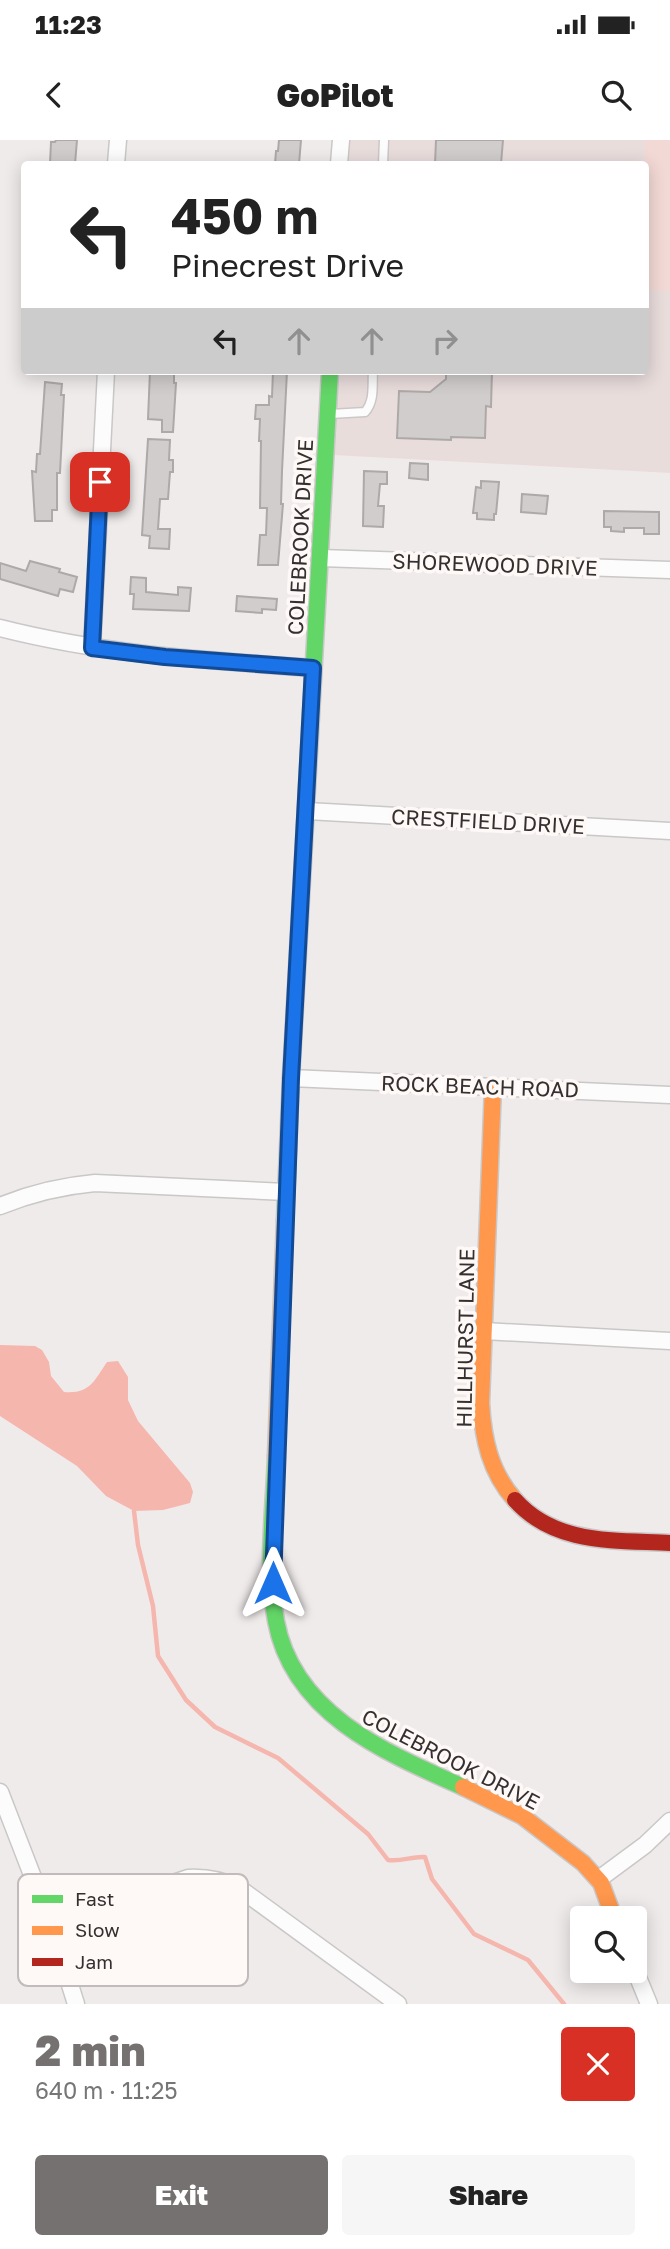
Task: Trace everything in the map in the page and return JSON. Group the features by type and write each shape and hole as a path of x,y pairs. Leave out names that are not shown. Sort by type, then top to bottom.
{"street":[{"path":"116,161 118,140"},
{"path":"340,161 341,140"},
{"path":"92,648 106,375"},
{"name":"COLEBROOK DRIVE","path":"330,375 286,1192 272,1563 277,1628 295,1671 316,1701 332,1717 352,1733 410,1764 531,1822 572,1854 599,1880 609,1906"},
{"name":"SHOREWOOD DRIVE","path":"321,558 670,570"},
{"path":"0,628 92,648 165,657 313,668"},
{"name":"CRESTFIELD DRIVE","path":"307,811 670,831"},
{"name":"ROCK BEACH ROAD","path":"291,1079 670,1095"},
{"name":"HILLHURST LANE","path":"493,1086 481,1404 483,1432 493,1466 501,1483 515,1501 551,1529 598,1539 670,1543"},
{"path":"0,1206 44,1190 65,1185 96,1183 286,1192"},
{"path":"484,1331 670,1341"},
{"path":"0,1793 32,1874"},
{"path":"599,1880 645,1845 670,1821"},
{"path":"248,1895 398,2004"},
{"path":"640,1983 649,2004"},
{"path":"70,1986 76,2004"}],"lane":[{"path":"383,161 384,140"},
{"path":"327,414 365,412 372,399 373,375"}],"shaded area":[{"path":"348,140 670,140 670,473 333,455 337,375 649,375 649,161 347,161"},
{"path":"645,140 670,140 670,291 649,290 649,161 645,161"},
{"path":"0,1345 35,1346 42,1350 49,1362 51,1376 64,1392 86,1388 107,1362 118,1361 128,1377 128,1400 138,1421 190,1483 193,1492 190,1503 163,1510 134,1511 106,1496 77,1466 0,1416"}],"building":[{"path":"77,140 75,161 50,161 51,142"},
{"path":"279,140 301,140 299,161 275,161"},
{"path":"436,140 503,140 501,161 435,161"},
{"path":"150,375 174,375 176,383 173,432 162,432 162,420 148,419"},
{"path":"273,375 287,375 283,504 278,565 258,565 260,535 266,535 267,508 260,508 261,441 260,419 255,419 256,405 269,405 269,396 272,397"},
{"path":"446,375 492,375 491,407 486,406 485,438 397,438 399,391 430,392 446,379"},
{"path":"45,382 62,384 61,395 64,395 60,473 57,473 57,510 52,510 52,521 35,521 32,471 36,472 37,454 40,454"},
{"path":"148,439 170,440 169,460 173,460 173,472 170,472 168,499 160,499 158,529 170,529 169,549 149,548 150,536 142,535"},
{"path":"410,463 428,464 428,480 409,478"},
{"path":"364,471 387,472 387,484 380,484 378,506 384,506 383,527 363,526"},
{"path":"481,481 499,482 494,520 477,519 477,513 473,513 476,487 481,488"},
{"path":"522,494 548,496 546,514 521,512"},
{"path":"604,511 659,512 659,534 644,534 644,528 624,528 624,532 611,531 611,527 604,527"},
{"path":"30,561 77,577 73,592 60,589 58,596 0,579 0,563 26,571"},
{"path":"131,577 146,578 146,592 178,595 178,587 191,588 189,611 133,609"},
{"path":"237,596 277,599 276,610 262,609 262,613 236,611"}],"waterway":[{"path":"134,1511 138,1545 153,1606 158,1656 186,1700 215,1727 278,1758 368,1834 388,1860 425,1857 432,1879 474,1934 528,1960 564,2004"}],"traffic: fast":[{"path":"285,1220 330,375"},
{"path":"276,1456 272,1539 273,1601 286,1653 302,1681 322,1705 347,1726 404,1760 463,1787"}],"traffic: slow":[{"path":"493,1086 481,1403 489,1454 499,1478 515,1500"},
{"path":"276,1456 285,1220"},
{"path":"463,1787 522,1816 583,1863 601,1883 610,1906"}],"traffic: jam":[{"path":"515,1500 531,1515 567,1533 607,1540 670,1543"}],"route":[{"path":"100,482 92,648 165,657 313,668 291,1079 273,1583"}]}
